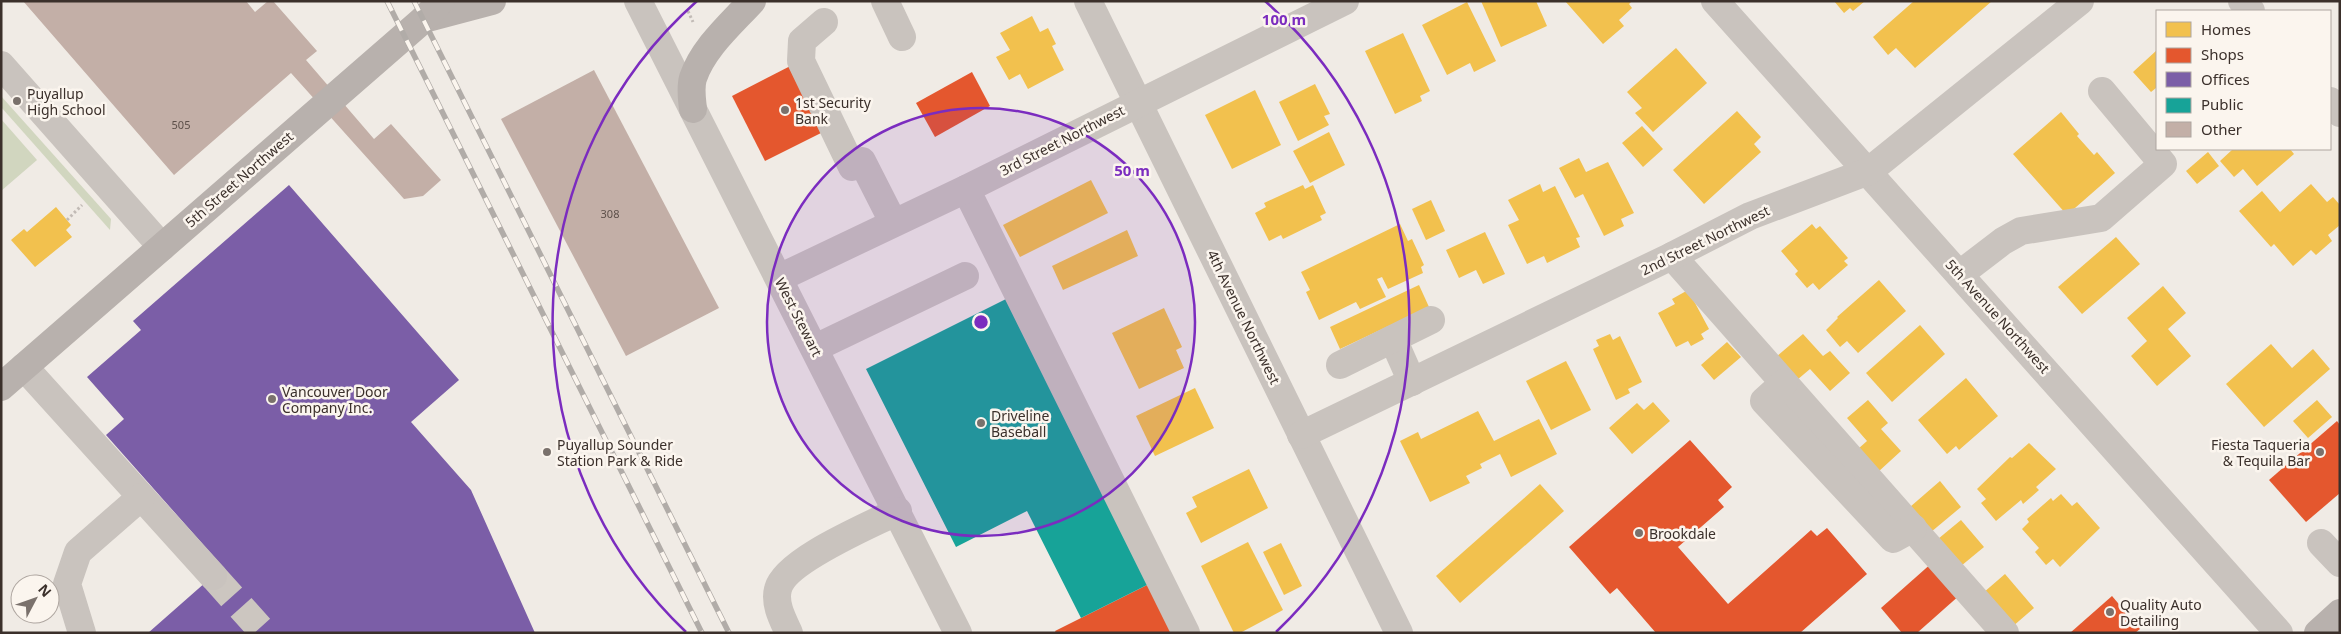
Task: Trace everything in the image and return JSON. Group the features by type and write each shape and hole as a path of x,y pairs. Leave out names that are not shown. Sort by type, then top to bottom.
{"main road":[{"name":"5th Street Northwest","path":"1,387 432,10 492,1"},
{"path":"693,109 692,80 700,61 714,42 752,1"},
{"path":"2318,633 2340,613"}],"street":[{"name":"West Stewart","path":"638,1 898,511 958,633"},
{"path":"885,1 902,37"},
{"name":"4th Avenue Northwest","path":"1088,1 1398,633"},
{"name":"3rd Street Northwest","path":"779,278 893,222 966,189 1345,1"},
{"name":"5th Avenue Northwest","path":"1715,1 1869,171 2279,633"},
{"name":"2nd Street Northwest","path":"1301,435 1672,256 1750,216 1869,171 2080,1"},
{"path":"824,22 802,41 802,61 857,164 893,222"},
{"path":"1,65 162,247"},
{"path":"1960,274 2004,241 2021,231 2052,224 2100,218 2163,164 2102,91"},
{"path":"2331,102 2340,112"},
{"path":"966,189 1186,633"},
{"path":"1672,256 1913,528 1999,630"},
{"path":"815,348 965,276"},
{"path":"1340,365 1431,320"},
{"path":"1393,339 1412,382"},
{"path":"24,367 213,576"},
{"path":"82,633 67,584 78,552 141,497"},
{"path":"789,633 780,616 777,599 778,588 789,572 810,556 898,511"},
{"path":"2321,543 2340,564"}],"path":[{"path":"67,220 82,205"}],"green space":[{"path":"1,96 111,219 110,230 1,107"},
{"path":"1,119 37,160 1,191"}],"building: Homes":[{"path":"1481,1 1536,1 1547,26 1501,47"},
{"path":"1565,1 1632,1 1629,4 1632,8 1619,20 1624,26 1603,44"},
{"path":"1834,1 1865,1 1853,11 1850,8 1844,13"},
{"path":"1914,1 1992,1 1915,68 1896,48 1888,55 1873,37"},
{"path":"1467,2 1496,61 1474,72 1470,63 1447,75 1422,25"},
{"path":"1032,16 1040,32 1048,28 1056,44 1052,46 1064,70 1028,89 1020,74 1009,80 996,57 1010,50 1000,33"},
{"path":"1403,33 1430,91 1420,96 1422,101 1395,114 1365,51"},
{"path":"1676,48 1707,83 1653,132 1635,113 1642,108 1627,92"},
{"path":"2156,51 2156,88 2151,92 2133,72"},
{"path":"1315,84 1330,114 1324,116 1329,125 1298,141 1279,102"},
{"path":"1255,90 1281,145 1232,169 1205,115"},
{"path":"1737,111 1761,137 1754,144 1761,152 1704,204 1673,170"},
{"path":"2061,112 2079,134 2077,136 2094,155 2097,152 2115,173 2067,215 2013,154"},
{"path":"1642,126 1663,149 1643,167 1622,143"},
{"path":"1329,132 1345,165 1310,183 1293,151"},
{"path":"2232,150 2291,150 2294,154 2257,186 2243,169 2234,177 2220,161"},
{"path":"2208,152 2219,166 2197,184 2186,171"},
{"path":"1579,158 1586,172 1608,162 1634,213 1621,219 1624,226 1604,236 1583,194 1575,198 1559,168"},
{"path":"1091,180 1108,213 1020,257 1003,225"},
{"path":"1540,184 1543,192 1555,186 1580,237 1576,238 1580,247 1547,263 1544,256 1527,264 1508,225 1519,220 1508,200"},
{"path":"2311,184 2327,202 2333,197 2340,205 2340,225 2328,235 2332,241 2316,255 2311,250 2293,266 2274,244 2271,247 2239,211 2262,191 2280,212"},
{"path":"1303,185 1305,189 1313,185 1326,213 1320,216 1322,220 1283,239 1281,235 1269,241 1255,213 1266,207 1264,203"},
{"path":"1431,200 1445,231 1426,240 1412,209"},
{"path":"56,207 71,225 66,230 72,237 35,267 11,240 24,229 27,232"},
{"path":"1400,224 1408,241 1412,239 1424,265 1421,267 1423,273 1388,289 1382,277 1377,279 1386,297 1360,309 1356,302 1319,320 1306,292 1310,290 1301,272"},
{"path":"1812,224 1816,229 1820,226 1848,258 1844,261 1848,265 1819,290 1813,283 1807,288 1795,274 1798,271 1781,251"},
{"path":"1127,230 1138,256 1063,290 1052,266"},
{"path":"1485,232 1505,274 1483,284 1476,270 1459,278 1446,250"},
{"path":"2116,237 2140,264 2082,314 2058,287"},
{"path":"1879,280 1906,311 1858,353 1847,341 1840,347 1826,330 1837,317"},
{"path":"1419,285 1429,307 1340,349 1330,327"},
{"path":"2163,286 2186,313 2168,329 2191,356 2157,386 2131,356 2147,341 2127,318"},
{"path":"1688,290 1709,329 1701,334 1704,339 1691,346 1688,341 1676,347 1658,313 1675,304 1672,299"},
{"path":"1164,308 1182,347 1176,350 1184,368 1139,389 1112,333"},
{"path":"1920,325 1945,354 1892,402 1866,373"},
{"path":"1610,334 1613,340 1620,336 1642,382 1628,389 1630,393 1616,400 1593,349 1599,346 1596,340"},
{"path":"1803,334 1823,356 1830,351 1850,373 1830,391 1810,369 1797,380 1776,357"},
{"path":"1727,342 1741,357 1714,380 1701,365"},
{"path":"2271,344 2292,368 2313,349 2330,369 2264,427 2226,384"},
{"path":"1566,361 1591,410 1551,430 1526,381"},
{"path":"1966,378 1998,416 1959,450 1956,446 1947,454 1918,420"},
{"path":"1195,388 1214,428 1155,456 1136,416"},
{"path":"1868,400 1888,423 1881,429 1901,451 1878,472 1858,449 1867,441 1847,418"},
{"path":"2317,400 2332,417 2308,438 2293,421"},
{"path":"1653,402 1670,421 1632,454 1609,428 1637,403 1644,410"},
{"path":"1478,411 1494,441 1539,419 1557,454 1511,477 1500,454 1480,464 1482,468 1466,476 1470,483 1430,502 1400,441 1418,432 1421,439"},
{"path":"2029,443 2056,469 2036,487 2039,490 2023,504 2021,500 1996,521 1981,503 1986,499 1977,489 2010,457 2012,458"},
{"path":"1249,469 1268,508 1201,543 1186,513 1197,507 1192,497"},
{"path":"1940,481 1961,507 1931,532 1910,507"},
{"path":"1540,484 1564,511 1460,603 1436,576"},
{"path":"2061,494 2072,506 2077,502 2100,528 2060,567 2053,559 2046,565 2035,552 2039,548 2022,529 2029,522 2027,519 2051,498 2053,501"},
{"path":"1961,520 1984,547 1961,566 1938,539"},
{"path":"1248,542 1283,610 1240,633 1234,633 1201,566"},
{"path":"1281,543 1302,586 1284,595 1263,552"},
{"path":"2005,574 2034,608 2012,627 1983,593"}],"building: Shops":[{"name":"1st Security Bank","path":"804,59 837,125 765,161 732,96"},
{"path":"972,72 990,106 935,137 916,103"},
{"name":"Fiesta Taqueria & Tequila Bar","path":"2337,421 2340,425 2340,493 2306,522 2269,480"},
{"name":"Brookdale","path":"1690,440 1732,487 1718,500 1724,507 1678,547 1728,604 1811,530 1817,536 1827,528 1867,574 1800,633 1656,633 1617,588 1610,594 1569,547"},
{"path":"1933,562 1961,594 1917,633 1902,633 1881,608"},
{"path":"1151,583 1176,633 1056,633 1055,631"},
{"name":"Quality Auto Detailing","path":"2112,596 2140,629 2135,633 2070,633"}],"building: Offices":[{"name":"Vancouver Door Company Inc.","path":"289,185 459,380 411,422 471,490 535,633 148,633 223,567 106,435 124,419 87,377 141,330 133,321"}],"building: Public":[{"name":"Driveline Baseball","path":"1006,299 1151,583 1081,618 1027,511 956,547 866,369"}],"building: Other":[{"path":"23,1 246,1 255,12 268,1 273,1 317,51 306,60 374,139 391,124 441,180 423,196 404,199 291,73 174,175"},
{"path":"594,70 719,308 626,356 501,119"}],"tunnel":[{"path":"213,576 264,633"}],"railway":[{"path":"387,1 702,633"},
{"path":"414,1 729,633"}],"place":[{"name":"Puyallup High School","path":"17,101"},
{"name":"1st Security Bank","path":"785,110"},
{"name":"Vancouver Door Company Inc.","path":"272,399"},
{"name":"Driveline Baseball","path":"981,423"},
{"name":"Puyallup Sounder Station Park & Ride","path":"547,452"},
{"name":"Fiesta Taqueria & Tequila Bar","path":"2320,452"},
{"name":"Brookdale","path":"1639,533"},
{"name":"Quality Auto Detailing","path":"2110,612"}]}
